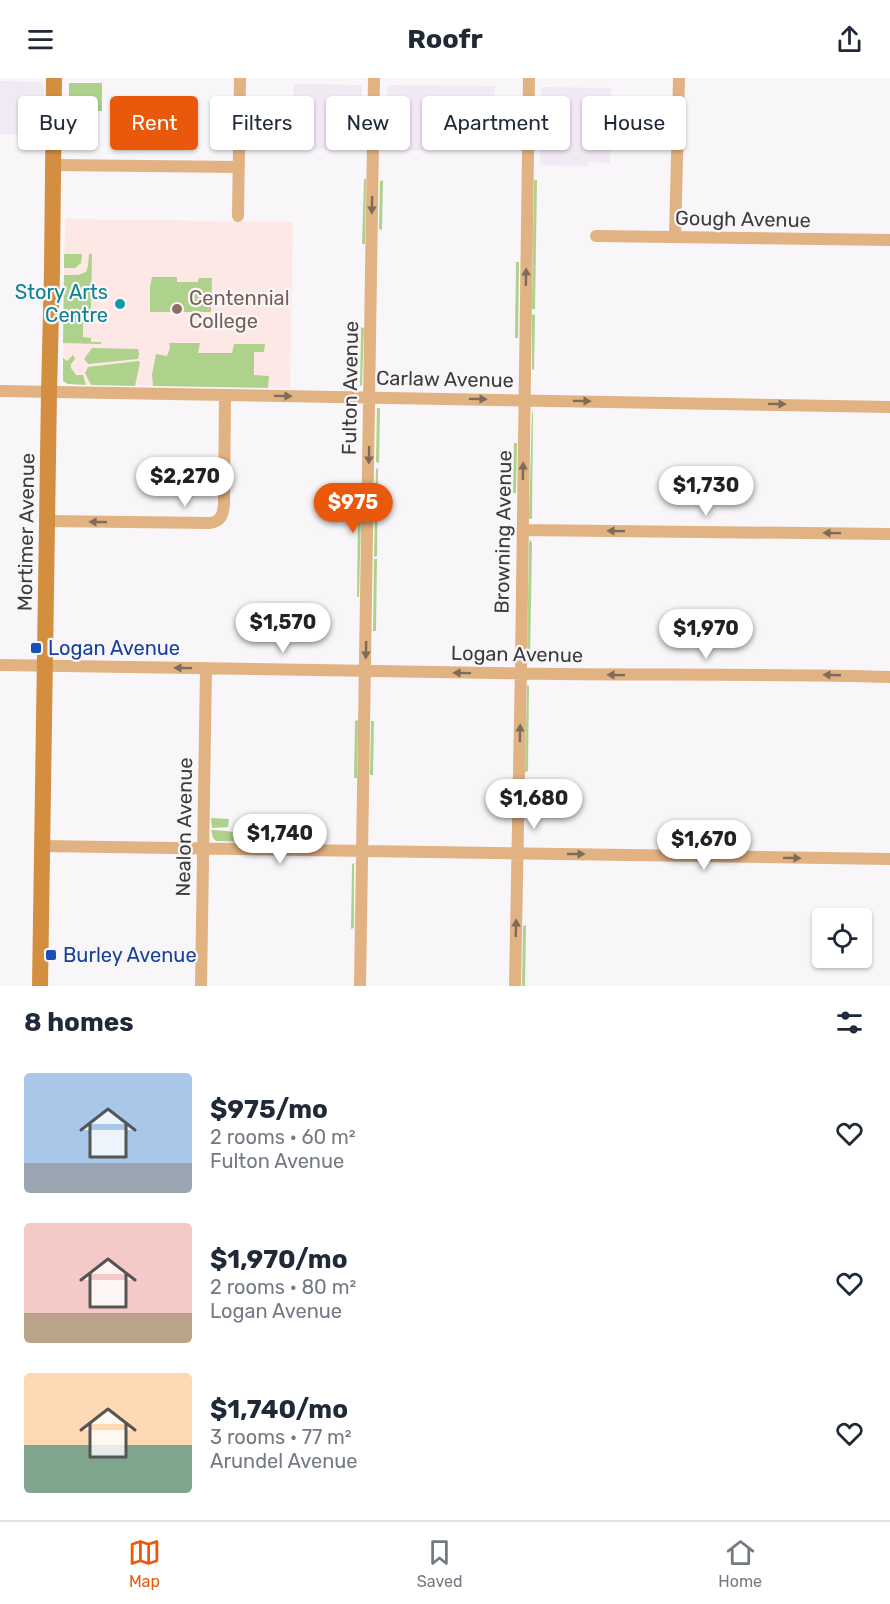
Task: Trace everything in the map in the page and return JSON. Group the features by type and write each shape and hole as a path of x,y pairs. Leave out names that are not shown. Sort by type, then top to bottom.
{"street":[{"name":"Mortimer Avenue","path":"40,986 54,78"},
{"path":"238,216 240,78"},
{"name":"Fulton Avenue","path":"360,986 374,78"},
{"name":"Browning Avenue","path":"515,986 529,78"},
{"path":"675,237 679,78"},
{"path":"53,165 239,167"},
{"name":"Gough Avenue","path":"596,236 890,240"},
{"name":"Carlaw Avenue","path":"0,391 890,406"},
{"path":"48,521 209,523 219,521 222,518 224,504 225,396"},
{"path":"522,530 890,534"},
{"name":"Logan Avenue","path":"0,665 521,674 817,675 890,678"},
{"name":"Nealon Avenue","path":"201,986 206,668"},
{"path":"42,846 890,859"}],"shaded area":[{"path":"0,81 42,84 44,96 18,96 18,134 0,134"},
{"path":"294,84 362,86 362,96 326,96 326,148 314,148 314,96 293,96"},
{"path":"388,86 495,86 494,96 422,96 422,150 410,150 410,96 387,96"},
{"path":"541,88 611,88 611,96 582,96 582,150 610,150 610,163 588,162 588,166 540,165 540,150 570,150 570,96 541,96"},
{"name":"Centennial College","path":"65,219 293,222 290,388 65,383 63,379"}],"green space":[{"path":"69,83 102,83 102,111 98,111 98,96 69,96"},
{"path":"364,179 366,179 365,244 362,244"},
{"path":"383,180 382,230 379,229 380,181"},
{"path":"534,180 537,180 535,309 532,309"},
{"path":"64,254 82,254 81,263 75,268 64,268"},
{"path":"89,254 92,254 91,309 83,309 83,337 91,338 91,342 101,342 101,344 63,343 64,275 78,275 86,272"},
{"path":"516,262 519,262 518,338 515,338"},
{"path":"152,277 177,277 177,282 198,282 199,278 212,278 211,312 150,312"},
{"path":"535,314 534,370 532,369 532,315"},
{"path":"361,327 364,328 362,386 360,385"},
{"path":"169,343 200,343 198,353 232,353 234,344 265,344 264,352 254,352 254,375 269,376 268,388 153,386 152,375 156,354 167,356"},
{"path":"92,348 138,349 139,354 138,359 88,364 84,359"},
{"path":"73,355 75,359 71,368 76,375 83,375 86,385 68,384 63,381 63,358 67,361"},
{"path":"140,362 135,386 91,385 85,373 88,367"},
{"path":"377,408 380,408 379,463 376,462"},
{"path":"532,411 532,519 530,519 529,518"},
{"path":"514,443 517,443 516,493 513,493"},
{"path":"378,468 377,556 374,557 376,469"},
{"path":"358,513 361,513 359,597 357,597"},
{"path":"530,539 532,543 530,662 527,663 529,544"},
{"path":"374,559 377,559 376,631 373,631"},
{"path":"527,685 529,686 528,771 525,772"},
{"path":"358,720 357,778 354,778 355,721"},
{"path":"371,721 374,721 373,775 370,775"},
{"path":"211,818 229,819 228,827 212,828"},
{"path":"211,830 238,833 239,842 216,841"},
{"path":"241,834 265,837 265,842 242,841"},
{"path":"354,863 354,928 351,929 352,864"},
{"path":"526,925 525,986 522,986 523,926"}],"place":[{"name":"Story Arts Centre","path":"120,304"},
{"name":"Centennial College","path":"177,309"},
{"name":"Logan Avenue","path":"36,648"},
{"name":"Burley Avenue","path":"51,955"}]}
